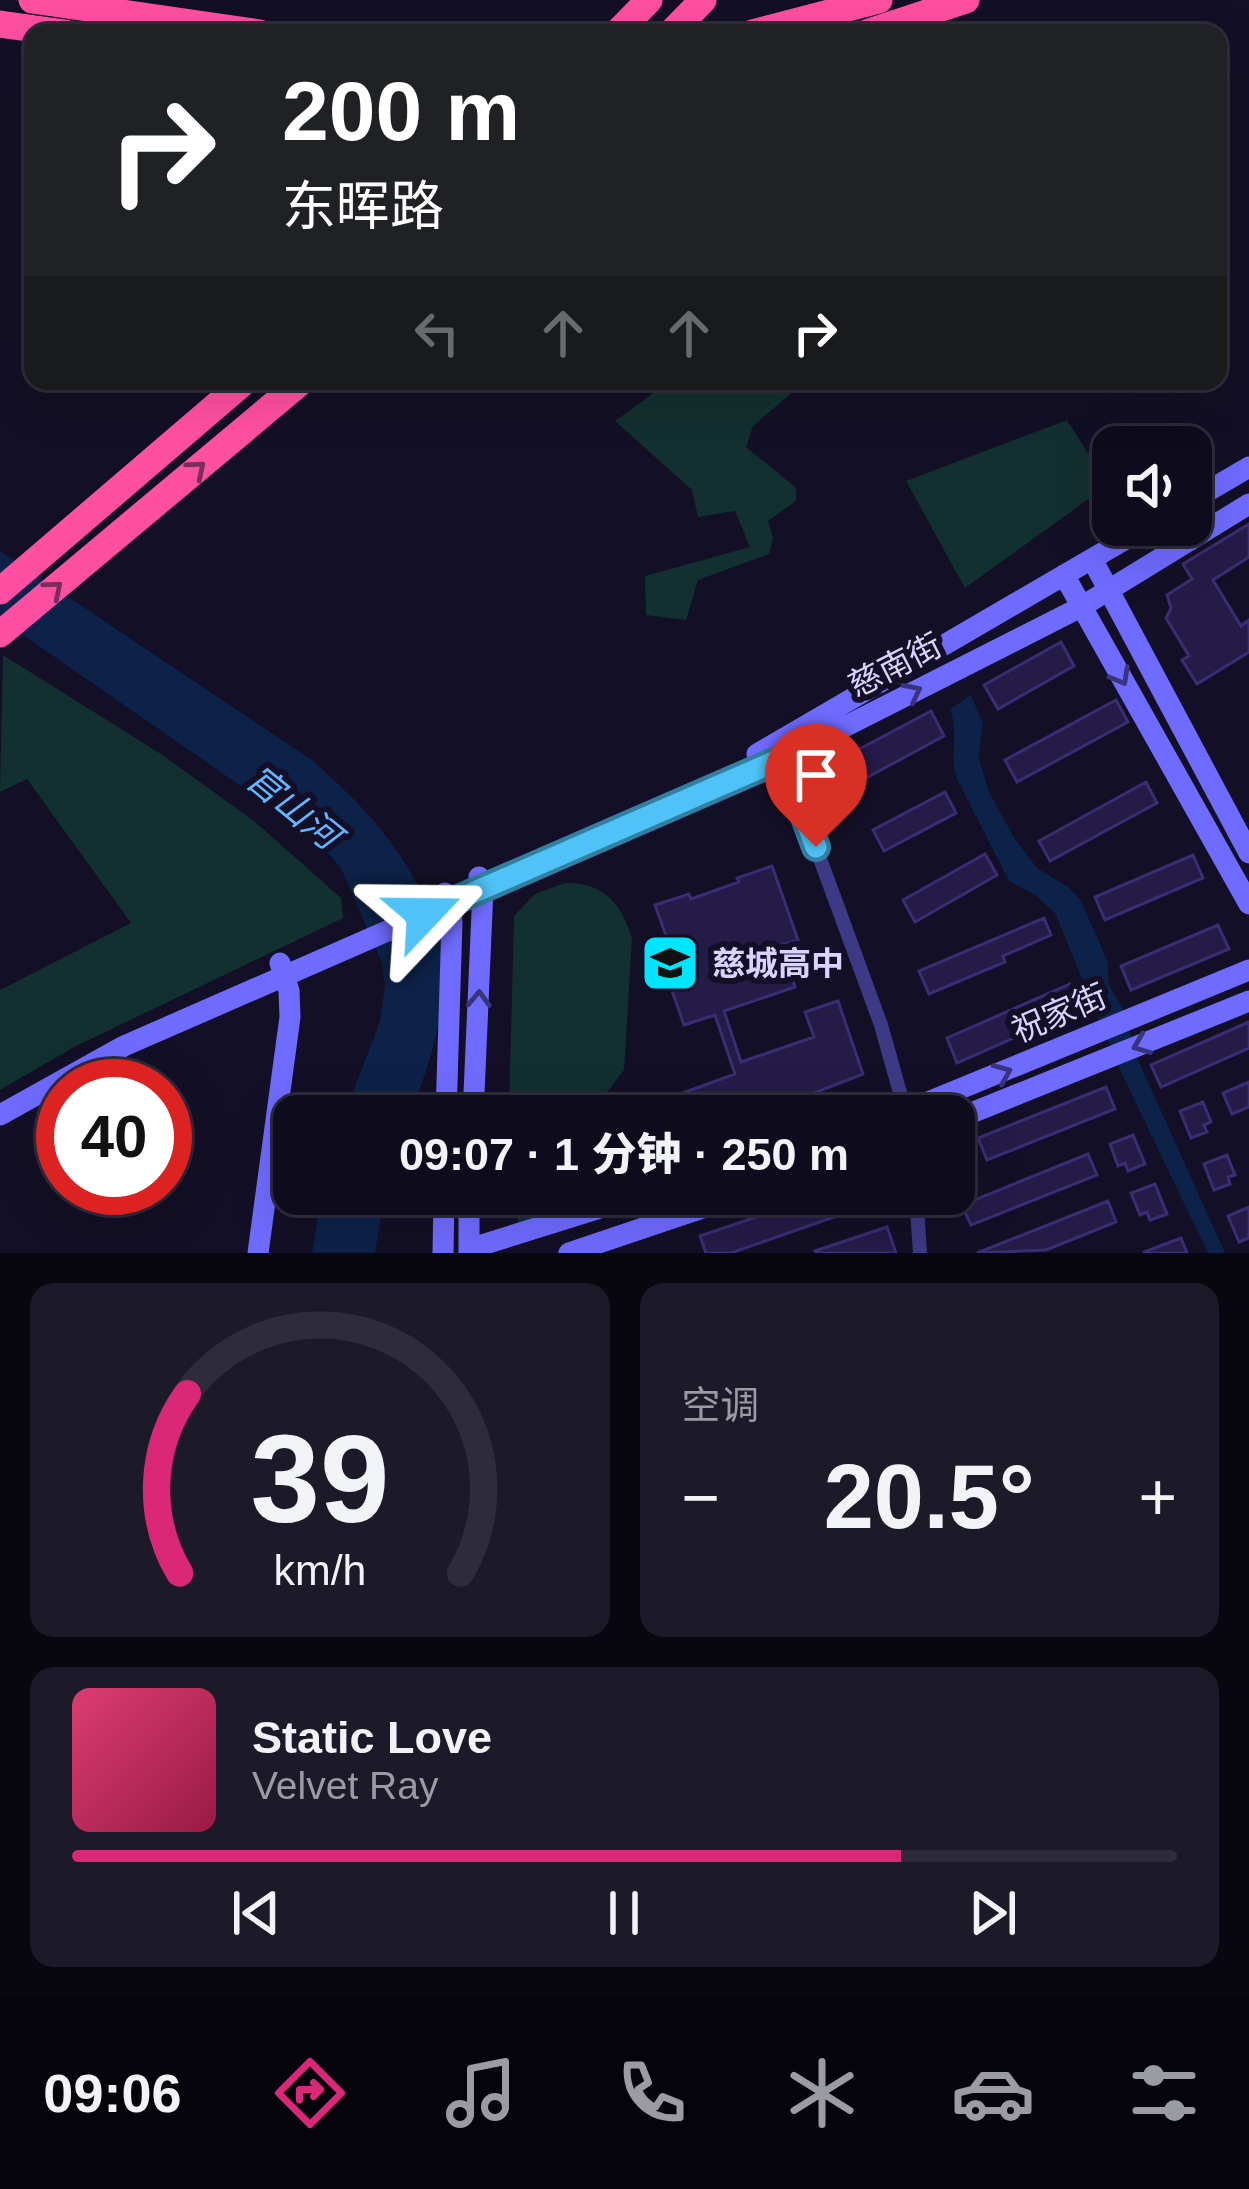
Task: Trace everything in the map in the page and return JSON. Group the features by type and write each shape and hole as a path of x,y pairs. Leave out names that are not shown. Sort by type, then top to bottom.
{"highway":[{"path":"32,0 198,24"},
{"path":"626,24 649,0"},
{"path":"680,24 703,0"},
{"path":"787,24 879,0"},
{"path":"893,24 966,0"},
{"path":"0,591 235,390"},
{"path":"0,634 291,390"}],"street":[{"path":"1212,489 1249,467"},
{"name":"慈南街","path":"283,969 780,752 1082,607 1249,504"},
{"name":"慈南街","path":"780,752 1114,546"},
{"path":"1092,559 1249,853"},
{"path":"1064,575 1249,904"},
{"path":"780,752 881,1025 897,1095"},
{"path":"474,1095 481,883"},
{"path":"446,898 452,922 447,1095"},
{"path":"0,1102 93,1049 283,969"},
{"path":"0,1114 124,1046 283,969"},
{"path":"258,1253 290,1017 283,969"},
{"name":"祝家街","path":"950,1095 1249,970"},
{"name":"祝家街","path":"975,1112 1249,1001"},
{"path":"443,1253 444,1215"},
{"path":"469,1215 469,1251 580,1215"},
{"path":"569,1253 682,1215"},
{"path":"917,1215 920,1253"}],"green space":[{"path":"658,390 795,390 753,426 746,447 796,488 796,501 768,521 773,537 769,554 698,580 686,620 646,615 645,576 750,547 735,511 698,517 692,490 615,421"},
{"path":"1067,420 1092,460 1092,497 965,588 906,481"},
{"path":"3,655 161,754 254,821 341,898 343,918 53,1059 36,1059 36,1069 0,1090 0,990 131,923 27,779 0,792"},
{"path":"565,883 591,886 617,906 632,939 624,1070 603,1095 510,1095 514,916 535,894"},
{"path":"516,1215 548,1215 520,1225"}],"water":[{"name":"官山河","path":"0,551 313,761 364,810 418,885 441,938 444,986 418,1095 352,1095 380,1021 385,986 382,963 341,868 327,852 274,809 0,619"},
{"path":"971,695 983,724 978,756 989,792 1037,868 1081,901 1107,960 1109,985 1124,1011 1138,1060 1225,1253 1208,1253 1120,1070 1055,913 1009,881 957,779 950,709"},
{"path":"318,1215 381,1215 375,1253 312,1253"}],"building":[{"path":"1249,524 1249,557 1213,580 1241,626 1249,620 1249,652 1197,684 1182,660 1189,656 1166,618 1171,608 1167,595 1192,579 1183,564"},
{"path":"1061,642 1074,666 998,709 984,685"},
{"path":"1116,700 1128,722 1017,782 1005,760"},
{"path":"931,711 944,736 866,778 852,753"},
{"path":"1146,782 1157,803 1050,861 1039,841"},
{"path":"945,792 956,813 884,851 873,830"},
{"path":"985,854 997,875 915,922 903,900"},
{"path":"1193,855 1203,878 1105,920 1095,897"},
{"path":"772,866 798,940 781,945 795,987 724,1011 741,1062 814,1037 805,1012 838,1001 863,1074 809,1095 678,1095 735,1074 715,1015 684,1025 669,982 681,978 655,905 689,894 691,899 739,882 737,878"},
{"path":"1044,918 1051,935 1003,956 1005,962 929,994 919,971"},
{"path":"1218,925 1229,949 1131,990 1121,966"},
{"path":"1070,984 1080,1009 957,1063 947,1038"},
{"path":"1249,1022 1249,1048 1161,1087 1151,1065"},
{"path":"1249,1082 1249,1107 1232,1114 1223,1093"},
{"path":"1106,1087 1115,1109 987,1160 978,1138"},
{"path":"1203,1102 1211,1122 1204,1125 1207,1132 1191,1138 1180,1111"},
{"path":"1133,1135 1145,1164 1128,1171 1125,1163 1118,1166 1110,1144"},
{"path":"1088,1154 1097,1175 971,1225 966,1215 975,1215 975,1200"},
{"path":"1227,1155 1235,1175 1228,1177 1230,1184 1214,1190 1204,1164"},
{"path":"1155,1184 1167,1214 1150,1220 1147,1212 1140,1215 1131,1193"},
{"path":"1108,1201 1116,1222 1046,1250 977,1253"},
{"path":"1249,1207 1249,1238 1239,1242 1228,1216"},
{"path":"762,1215 840,1215 731,1253 706,1253 700,1236"},
{"path":"887,1227 896,1253 815,1251"},
{"path":"1181,1238 1187,1253 1144,1253 1144,1252"}],"place":[{"name":"慈城高中","path":"670,963"}],"route":[{"path":"424,914 783,758 816,847"}]}
